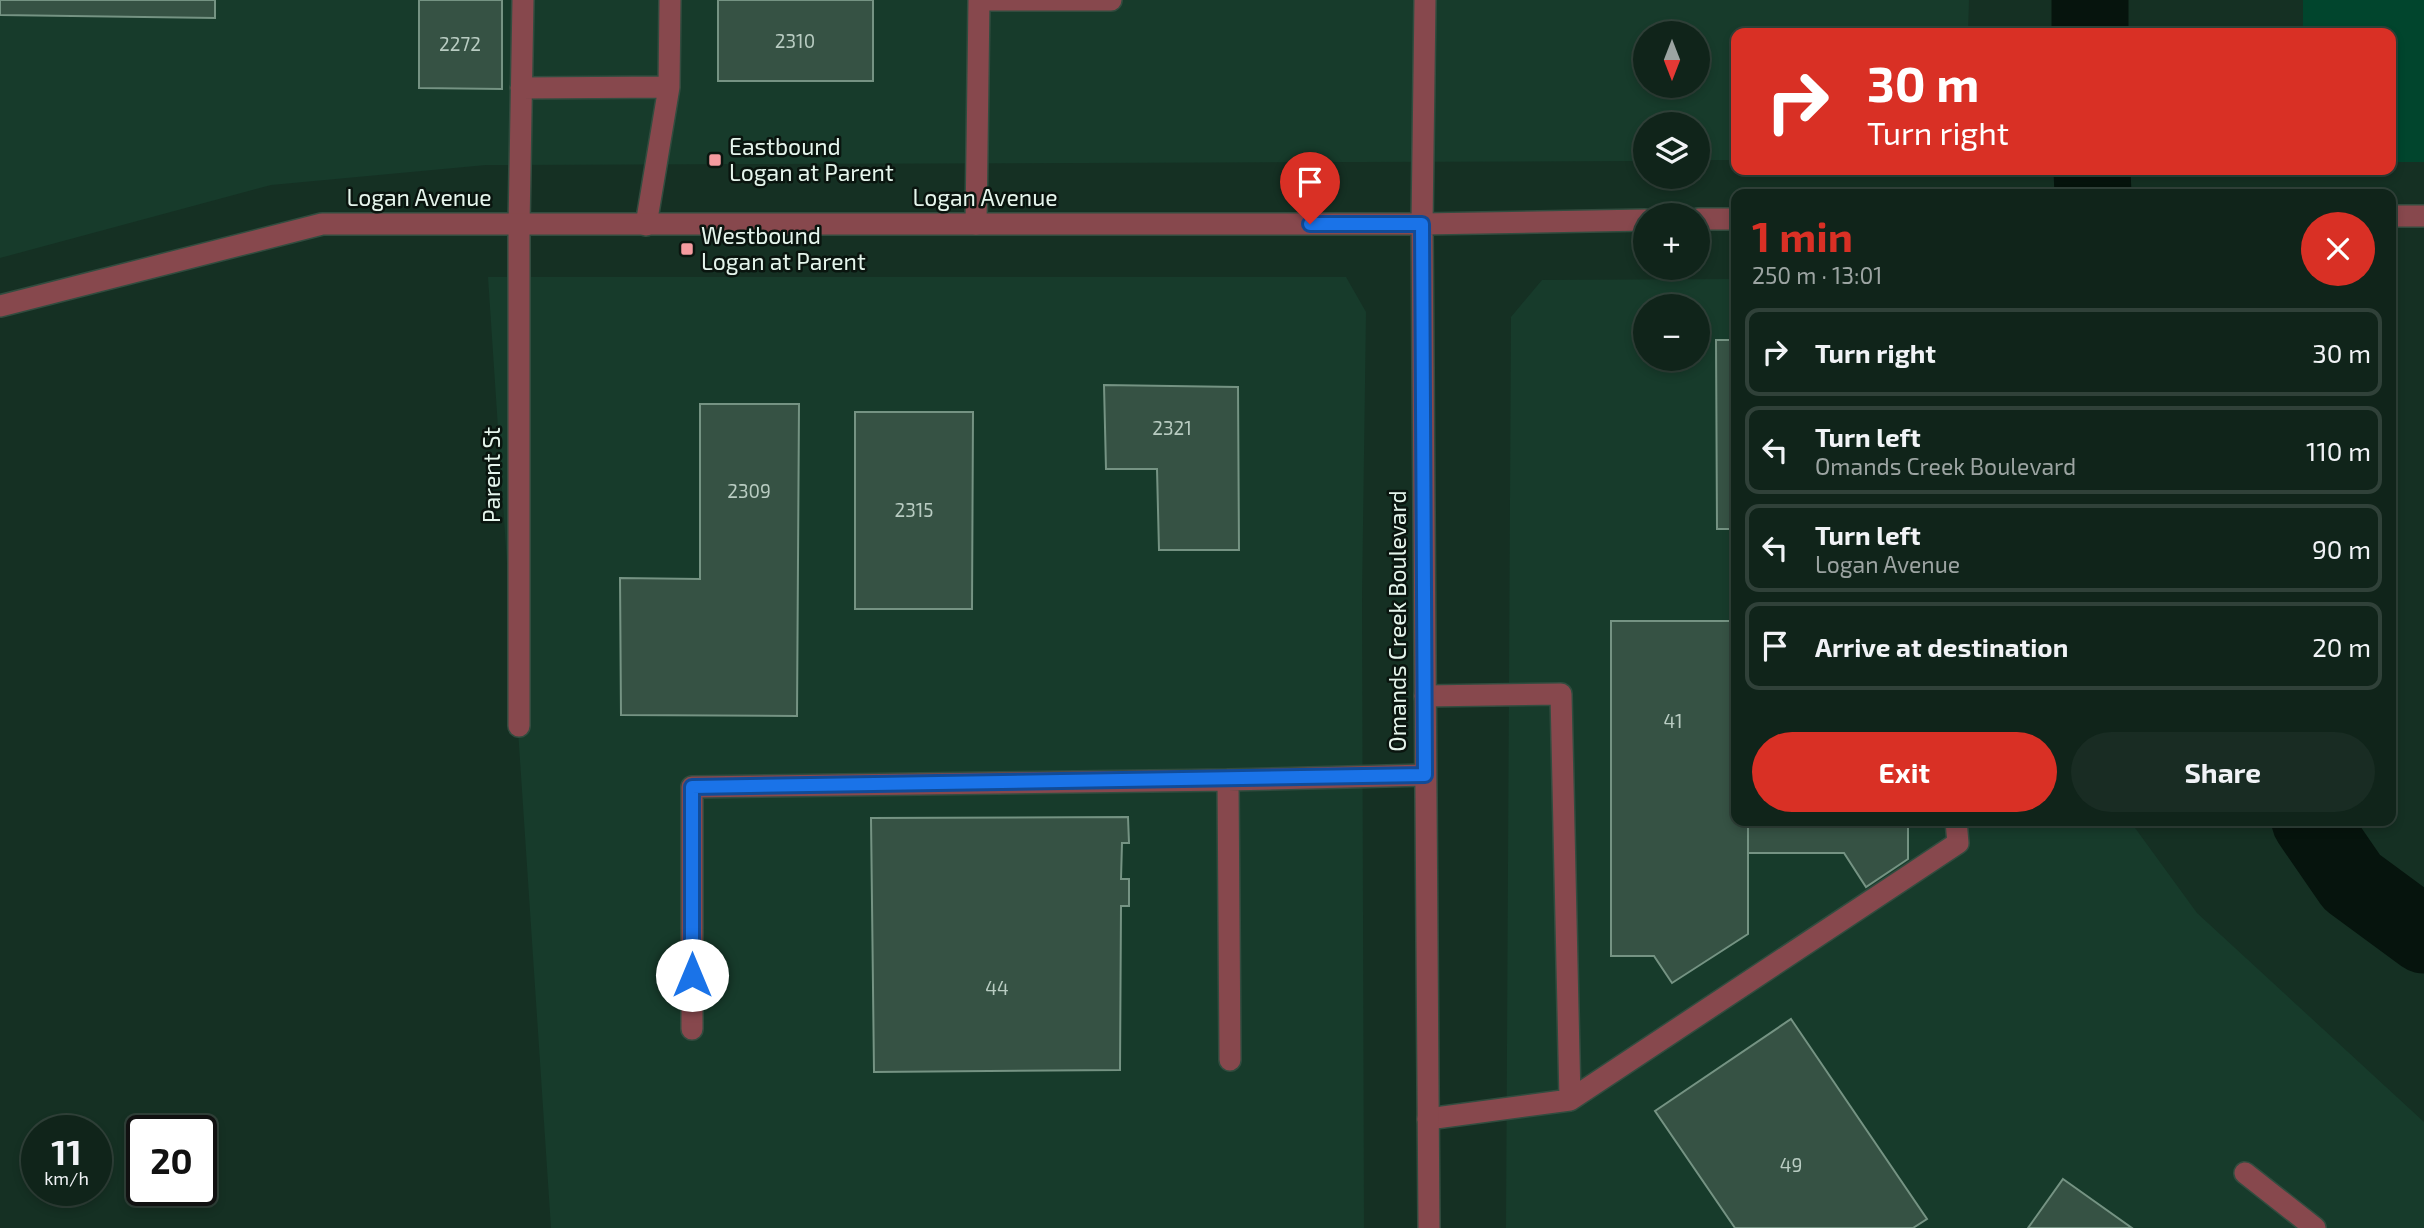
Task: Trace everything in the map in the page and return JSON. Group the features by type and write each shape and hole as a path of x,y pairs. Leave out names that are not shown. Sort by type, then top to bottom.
{"street":[{"name":"Parent St","path":"519,726 519,225 523,0"},
{"path":"646,225 669,87 670,0"},
{"path":"976,224 979,0 1111,0"},
{"name":"Omands Creek Boulevard","path":"1425,0 1422,224 1429,1228"},
{"path":"521,88 669,87"},
{"path":"2396,216 2424,216"},
{"path":"1710,219 1731,219"},
{"name":"Logan Avenue","path":"0,306 322,224 1422,224 1633,220"},
{"path":"1425,696 1561,694 1570,1100"},
{"path":"692,1029 692,787 1425,775"},
{"path":"1228,780 1230,1060"},
{"path":"1428,1119 1570,1100 1958,843 1956,826"},
{"path":"2245,1173 2315,1228"}],"shaded area":[{"path":"0,0 1969,0 1968,28 1731,28 1731,160 1710,160 1710,112 1633,112 1633,161 486,165 271,185 0,258"},
{"path":"2303,0 2424,0 2424,162 2396,162 2396,28 2303,28"},
{"path":"488,277 1346,277 1366,312 1362,597 1364,1228 551,1228"},
{"path":"1731,279 1731,826 2134,826 2197,913 2424,1122 2424,1228 1506,1228 1511,317 1542,280"}],"building":[{"path":"0,0 215,0 215,18 0,15"},
{"path":"419,0 502,0 502,89 419,88"},
{"path":"718,0 873,0 873,81 718,81"},
{"path":"1716,340 1731,340 1731,529 1717,529"},
{"path":"1104,385 1238,387 1239,550 1159,550 1157,469 1106,469"},
{"path":"700,404 799,404 797,716 621,715 620,578 700,579"},
{"path":"855,412 973,412 972,609 855,609"},
{"path":"1611,621 1731,621 1731,826 1748,826 1748,934 1672,983 1654,956 1611,956"},
{"path":"1128,817 1129,843 1122,843 1121,879 1129,879 1129,906 1121,906 1120,1070 874,1072 871,818"},
{"path":"1748,826 1908,826 1908,859 1866,887 1844,853 1748,853"},
{"path":"1791,1019 1927,1219 1913,1228 1735,1228 1655,1111"},
{"path":"2063,1179 2132,1228 2028,1228"}],"waterway":[{"path":"2090,0 2090,28"},
{"path":"2092,175 2093,189"},
{"path":"2313,826 2352,882 2424,935"}],"place":[{"name":"Eastbound Logan at Parent","path":"715,160"},
{"name":"Westbound Logan at Parent","path":"687,249"}],"route":[{"path":"692,975 692,787 1425,775 1422,224 1310,224"}]}
